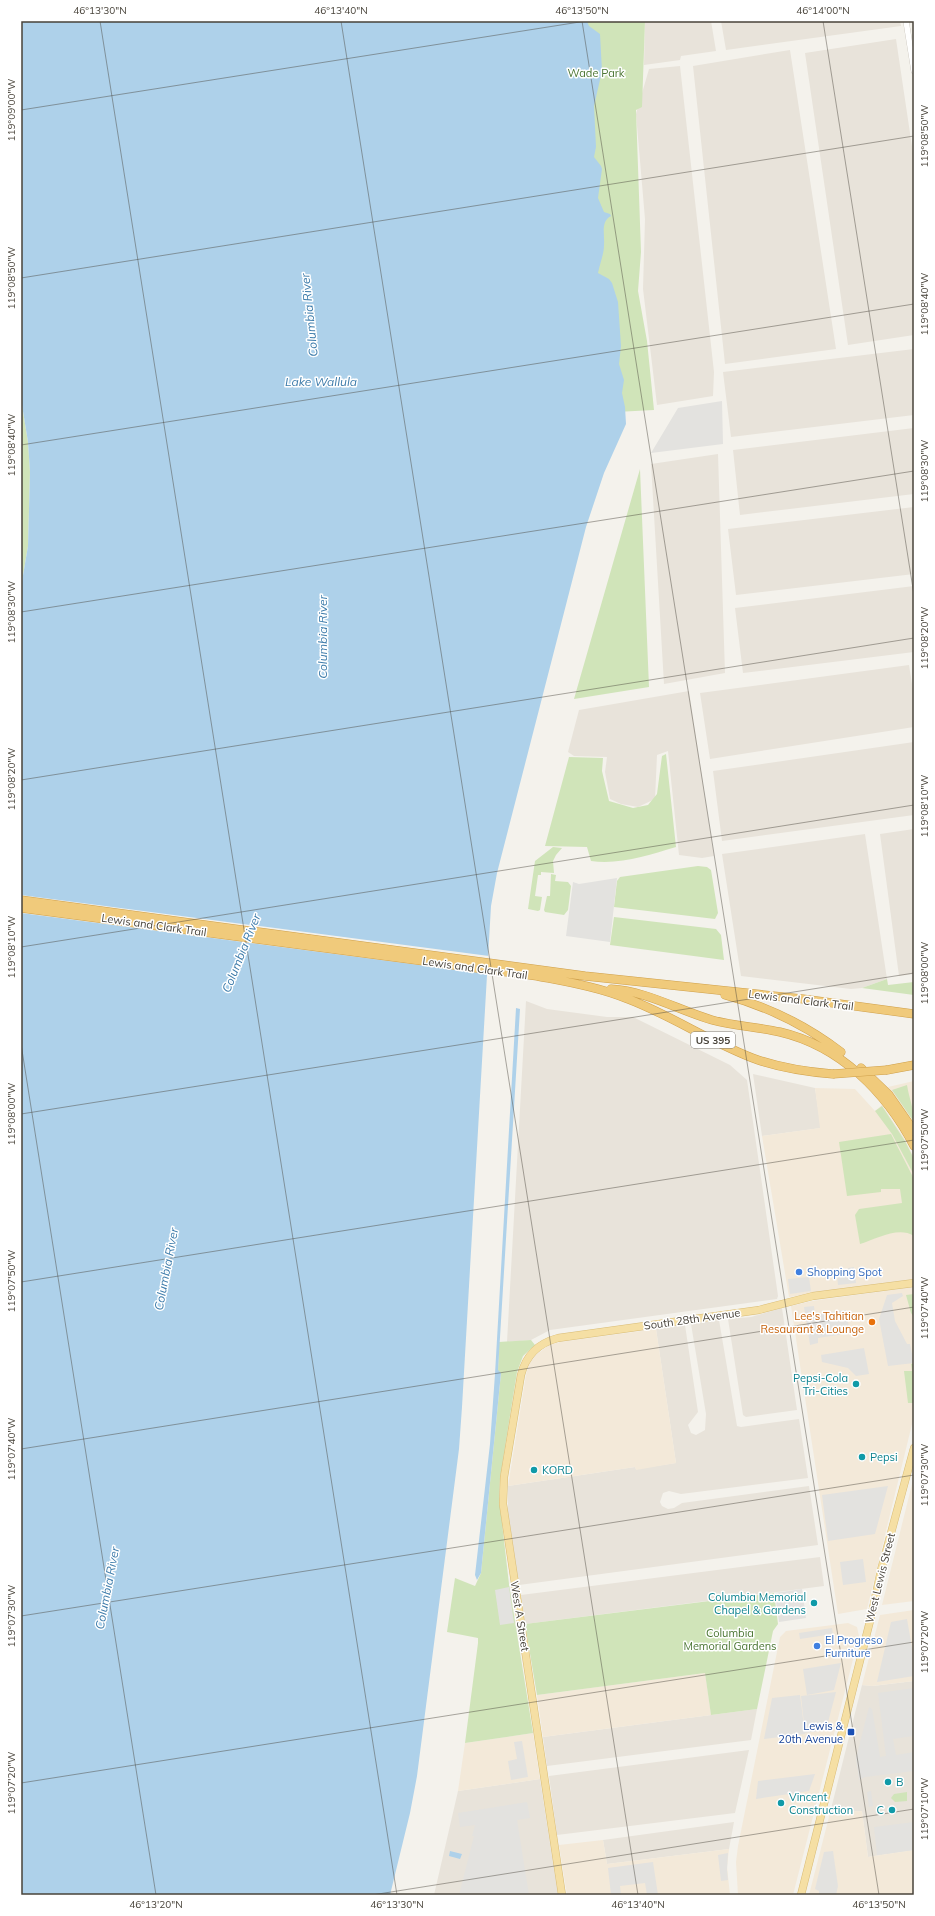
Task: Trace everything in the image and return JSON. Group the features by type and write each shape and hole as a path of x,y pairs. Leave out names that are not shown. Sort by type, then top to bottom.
{"highway":[{"name":"Lewis and Clark Trail","path":"21,900 537,972 598,988 643,1005 730,1049 759,1060 790,1068 833,1074 887,1070 914,1065"},
{"name":"Lewis and Clark Trail","path":"21,908 537,972 803,999 914,1014"},
{"path":"683,987 712,992 744,1001 806,1028 822,1038 874,1080 889,1095 914,1132"},
{"path":"598,988 620,990 642,995 717,1021 779,1032 802,1038 822,1046 843,1060 883,1099 914,1146"}],"main road":[{"name":"South 28th Avenue","path":"542,1344 562,1337 759,1310 808,1297 914,1283"},
{"name":"West A Street","path":"542,1344 529,1356 521,1375 504,1477 503,1500 562,1895"},
{"name":"West Lewis Street","path":"801,1895 872,1613 881,1570 914,1448"}],"street":[{"path":"906,21 914,71"}],"shaded area":[{"path":"645,21 711,21 716,51 681,56 680,60 644,65"},
{"path":"721,21 900,21 901,26 726,50"},
{"path":"896,39 914,160 914,335 848,345 805,53"},
{"path":"790,50 836,349 725,364 693,66"},
{"path":"680,66 714,372 713,396 657,405 643,289 645,219 636,114 649,69"},
{"path":"914,349 914,415 731,437 723,372"},
{"path":"722,401 723,444 651,453 678,408"},
{"path":"914,428 914,494 740,515 733,450"},
{"path":"718,454 725,673 664,684 651,464"},
{"path":"914,507 914,574 736,595 728,529"},
{"path":"914,586 914,652 743,673 735,608"},
{"path":"909,665 914,697 914,727 710,759 700,693"},
{"path":"689,691 714,856 702,858 679,855 668,751 657,755 655,799 638,807 621,804 610,799 605,772 607,757 574,756 568,752 579,710"},
{"path":"914,742 914,815 722,841 713,771"},
{"path":"914,829 914,974 899,976 880,834"},
{"path":"865,834 887,979 862,988 851,989 741,976 722,854"},
{"path":"617,878 610,942 566,936 573,882 579,884"},
{"path":"526,1001 547,1009 607,1017 633,1017 730,1065 747,1080 778,1296 777,1299 550,1330 531,1340 507,1342"},
{"path":"753,1074 815,1088 821,1128 762,1136"},
{"path":"914,1081 914,1124 888,1087"},
{"path":"815,1088 855,1089 875,1111 882,1105 904,1138 914,1158 914,1279 789,1297 762,1136 820,1128"},
{"path":"854,1267 856,1283 838,1285 837,1275 849,1274 848,1268"},
{"path":"809,1277 811,1291 790,1294 788,1279"},
{"path":"914,1287 914,1416 867,1609 838,1614 791,1306 812,1301"},
{"path":"902,1293 903,1296 892,1303 895,1321 907,1344 910,1344 914,1363 888,1366 879,1319 887,1295"},
{"path":"814,1306 815,1315 846,1310 850,1333 818,1338 818,1343 810,1345 804,1307"},
{"path":"782,1308 797,1410 746,1417 743,1415 728,1319 751,1317"},
{"path":"719,1320 737,1426 741,1427 799,1419 808,1478 681,1494 669,1491 663,1493 660,1502 662,1506 668,1509 674,1508 682,1503 809,1486 818,1545 519,1585 508,1512 508,1486 635,1467 636,1469 676,1463 656,1329 685,1325 698,1412 688,1425 691,1433 696,1435 705,1430 706,1414 691,1324"},
{"path":"656,1329 676,1463 636,1470 635,1467 508,1486 526,1375 529,1364 536,1355 549,1345 560,1342"},
{"path":"864,1348 869,1374 856,1376 848,1368 822,1362 821,1355"},
{"path":"914,1476 914,1601 882,1605"},
{"path":"888,1486 875,1534 828,1541 822,1495"},
{"path":"820,1557 824,1586 525,1624 521,1595"},
{"path":"863,1559 866,1582 843,1585 840,1562"},
{"path":"509,1587 514,1623 500,1625 495,1590"},
{"path":"802,1589 806,1618 779,1622 775,1593"},
{"path":"914,1610 914,1681 872,1686 862,1685 880,1615"},
{"path":"907,1619 914,1659 914,1676 877,1682 891,1622"},
{"path":"848,1623 857,1627 859,1636 793,1895 738,1895 736,1862 738,1846 780,1637 786,1631"},
{"path":"832,1628 833,1634 800,1639 799,1633"},
{"path":"841,1663 834,1690 807,1695 803,1669"},
{"path":"705,1673 711,1715 543,1737 537,1695"},
{"path":"914,1681 914,1850 868,1857 862,1811 830,1813 862,1685 873,1686"},
{"path":"914,1688 914,1736 893,1739 896,1755 914,1752 914,1771 865,1777 859,1780 856,1758 869,1707 872,1709 880,1757 886,1756 878,1693"},
{"path":"836,1692 826,1730 805,1733 801,1696"},
{"path":"800,1695 805,1734 764,1739 772,1698"},
{"path":"757,1709 751,1740 547,1766 543,1737"},
{"path":"533,1733 540,1779 458,1791 465,1743"},
{"path":"522,1741 528,1777 511,1780 508,1761 517,1759 514,1742"},
{"path":"749,1750 735,1813 557,1835 549,1776"},
{"path":"815,1774 809,1791 756,1799 758,1781"},
{"path":"540,1779 558,1895 434,1895 458,1791"},
{"path":"871,1791 873,1806 869,1807 867,1792"},
{"path":"527,1802 530,1818 517,1820 529,1895 459,1895 474,1836 472,1836 475,1825 460,1827 458,1813"},
{"path":"862,1811 868,1857 914,1850 914,1895 809,1895 830,1813"},
{"path":"734,1822 729,1849 607,1864 603,1840"},
{"path":"914,1822 914,1850 877,1855 874,1827"},
{"path":"603,1840 607,1864 729,1849 727,1867 730,1895 567,1895 559,1845"},
{"path":"833,1851 838,1886 836,1895 819,1895 819,1891 815,1889 824,1852"},
{"path":"728,1853 728,1880 721,1881 718,1855"},
{"path":"653,1862 658,1895 647,1895 645,1883 620,1886 621,1895 611,1895 608,1868"}],"green space":[{"name":"Wade Park","path":"544,21 645,21 642,107 636,110 641,252 638,291 647,341 654,410 616,412"},
{"path":"21,399 28,442 30,472 28,546 21,587"},
{"path":"640,469 649,687 574,699"},
{"path":"666,754 676,847 634,858 613,862 602,862 591,861 587,847 545,846 569,757 603,758 602,771 609,801 633,808 648,805 657,794 662,756"},
{"path":"553,847 562,848 553,861 554,873 541,872 541,875 538,875 535,896 542,897 540,910 528,909 535,861"},
{"path":"698,866 707,867 711,870 718,913 715,919 614,907 617,881 620,877"},
{"path":"551,874 556,875 555,881 568,882 571,886 568,910 564,915 545,912 544,910 547,896 550,896"},
{"path":"614,917 716,929 721,935 724,960 610,945"},
{"path":"887,979 888,985 914,982 914,995 862,988"},
{"path":"907,1085 913,1113 914,1122 892,1090"},
{"path":"882,1106 905,1141 914,1159 914,1175 892,1134 875,1111"},
{"path":"891,1134 914,1179 914,1236 901,1232 887,1234 860,1244 855,1215 859,1209 902,1203 900,1189 881,1189 881,1192 847,1196 839,1142"},
{"path":"914,1294 914,1317 911,1313 906,1295"},
{"path":"531,1340 535,1345 523,1356 517,1372 500,1478 499,1497 509,1584 533,1733 465,1743 478,1638 447,1632 455,1578 475,1586 481,1573 501,1373 498,1371 499,1342"},
{"path":"914,1363 914,1403 908,1403 904,1371 912,1371 911,1364"},
{"name":"Columbia Memorial Gardens","path":"774,1593 778,1624 773,1631 757,1709 711,1715 705,1673 537,1695 525,1624"},
{"path":"907,1792 907,1801 895,1802 891,1798 894,1794"}],"water":[{"name":"Lake Wallula","path":"21,21 587,21 589,26 600,34 602,71 594,106 596,147 594,157 602,169 598,198 604,212 610,214 611,216 604,225 604,248 598,273 609,279 612,283 618,302 621,346 619,364 624,380 622,393 626,424 604,473 586,527 497,873 491,906 459,1449 417,1776 410,1813 390,1895 21,1895 21,587 28,546 30,472 28,442 21,399"},
{"path":"516,1008 520,1009 498,1370 501,1373 481,1573 477,1580 475,1575 490,1444 495,1374"},
{"path":"450,1851 462,1854 460,1859 449,1856"}],"pier":[{"path":"21,895 489,956 488,974 21,913"}],"place":[{"name":"Shopping Spot","path":"799,1272"},
{"name":"Lee's Tahitian Resaurant & Lounge","path":"872,1322"},
{"name":"Pepsi-Cola Tri-Cities","path":"856,1384"},
{"name":"Pepsi","path":"862,1457"},
{"name":"KORD","path":"534,1470"},
{"name":"Columbia Memorial Chapel & Gardens","path":"814,1603"},
{"name":"El Progreso Furniture","path":"817,1646"},
{"name":"Lewis & 20th Avenue","path":"851,1732"},
{"name":"B","path":"888,1782"},
{"name":"Vincent Construction","path":"781,1803"},
{"name":"C","path":"892,1810"}],"water label":[{"name":"Columbia River","path":"309,315"},
{"name":"Columbia River","path":"322,637"},
{"name":"Columbia River","path":"241,953"},
{"name":"Columbia River","path":"166,1269"},
{"name":"Columbia River","path":"107,1588"}]}
